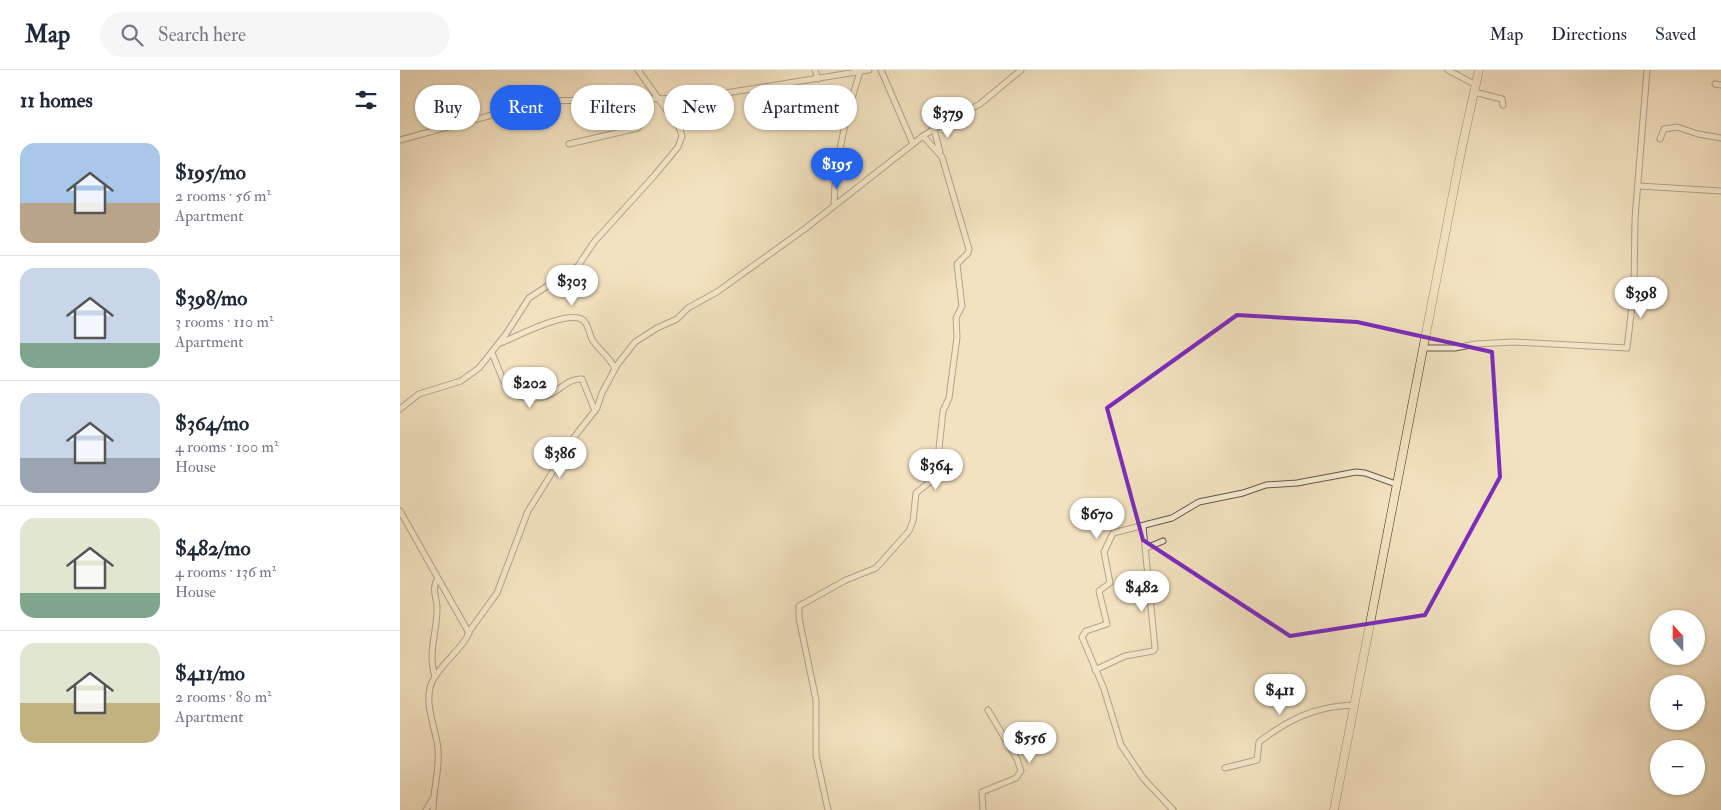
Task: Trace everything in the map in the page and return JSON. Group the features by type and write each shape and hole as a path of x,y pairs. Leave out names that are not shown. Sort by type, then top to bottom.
{"main road":[{"path":"1334,810 1396,484 1479,70"}],"street":[{"path":"638,70 664,107"},
{"path":"815,70 818,79"},
{"path":"734,92 869,70"},
{"path":"881,70 913,144"},
{"path":"433,810 432,800 438,771 438,751 428,696 435,676 495,596 528,511 575,436 595,411 615,369 630,347 641,337 679,318 688,308 717,292 806,228 834,204 923,136 981,104 1004,82 1021,70"},
{"path":"1448,70 1475,88 1502,99 1503,105"},
{"path":"1423,348 1458,348 1476,344 1514,342 1627,348 1634,289 1634,229 1639,186 1640,130 1646,70"},
{"path":"834,204 835,168 850,102 860,72"},
{"path":"654,100 664,100"},
{"path":"400,140 544,101 571,101"},
{"path":"1660,139 1664,129 1672,126 1721,138"},
{"path":"828,810 816,755 816,700 799,618 799,606 846,580 876,568 909,531 913,521 916,493 936,477 943,411 948,398 957,337 956,318 962,306 957,264 969,249 934,129"},
{"path":"568,144 629,130"},
{"path":"400,409 425,392 466,379 479,368 492,353 530,297 578,266 594,242 678,147 682,136 680,130"},
{"path":"923,136 940,153"},
{"path":"1639,186 1721,191"},
{"path":"498,344 562,318 576,318 585,322 592,339 609,358 615,369"},
{"path":"492,353 503,380 514,395 536,400 544,398 579,378 585,383 595,411"},
{"path":"1173,810 1143,778 1121,745 1104,689 1082,635 1088,630 1106,625 1099,590 1110,582 1104,548 1114,532 1180,515 1204,500 1243,492 1266,484 1297,482 1360,472 1396,484"},
{"path":"400,511 437,580 454,604 468,633"},
{"path":"1095,670 1125,656 1154,650 1143,526"},
{"path":"1146,548 1163,541"},
{"path":"435,676 432,659 437,623 434,589 437,580"},
{"path":"1130,592 1133,582 1149,582"},
{"path":"1225,768 1257,760 1259,742 1299,715 1328,708 1354,705"},
{"path":"983,810 982,792 1014,779 1021,771 1017,759 988,710"},
{"path":"426,810 432,800"}],"highlighted area":[{"path":"1237,315 1357,322 1492,352 1500,477 1425,615 1290,636 1143,540 1107,408"}]}
